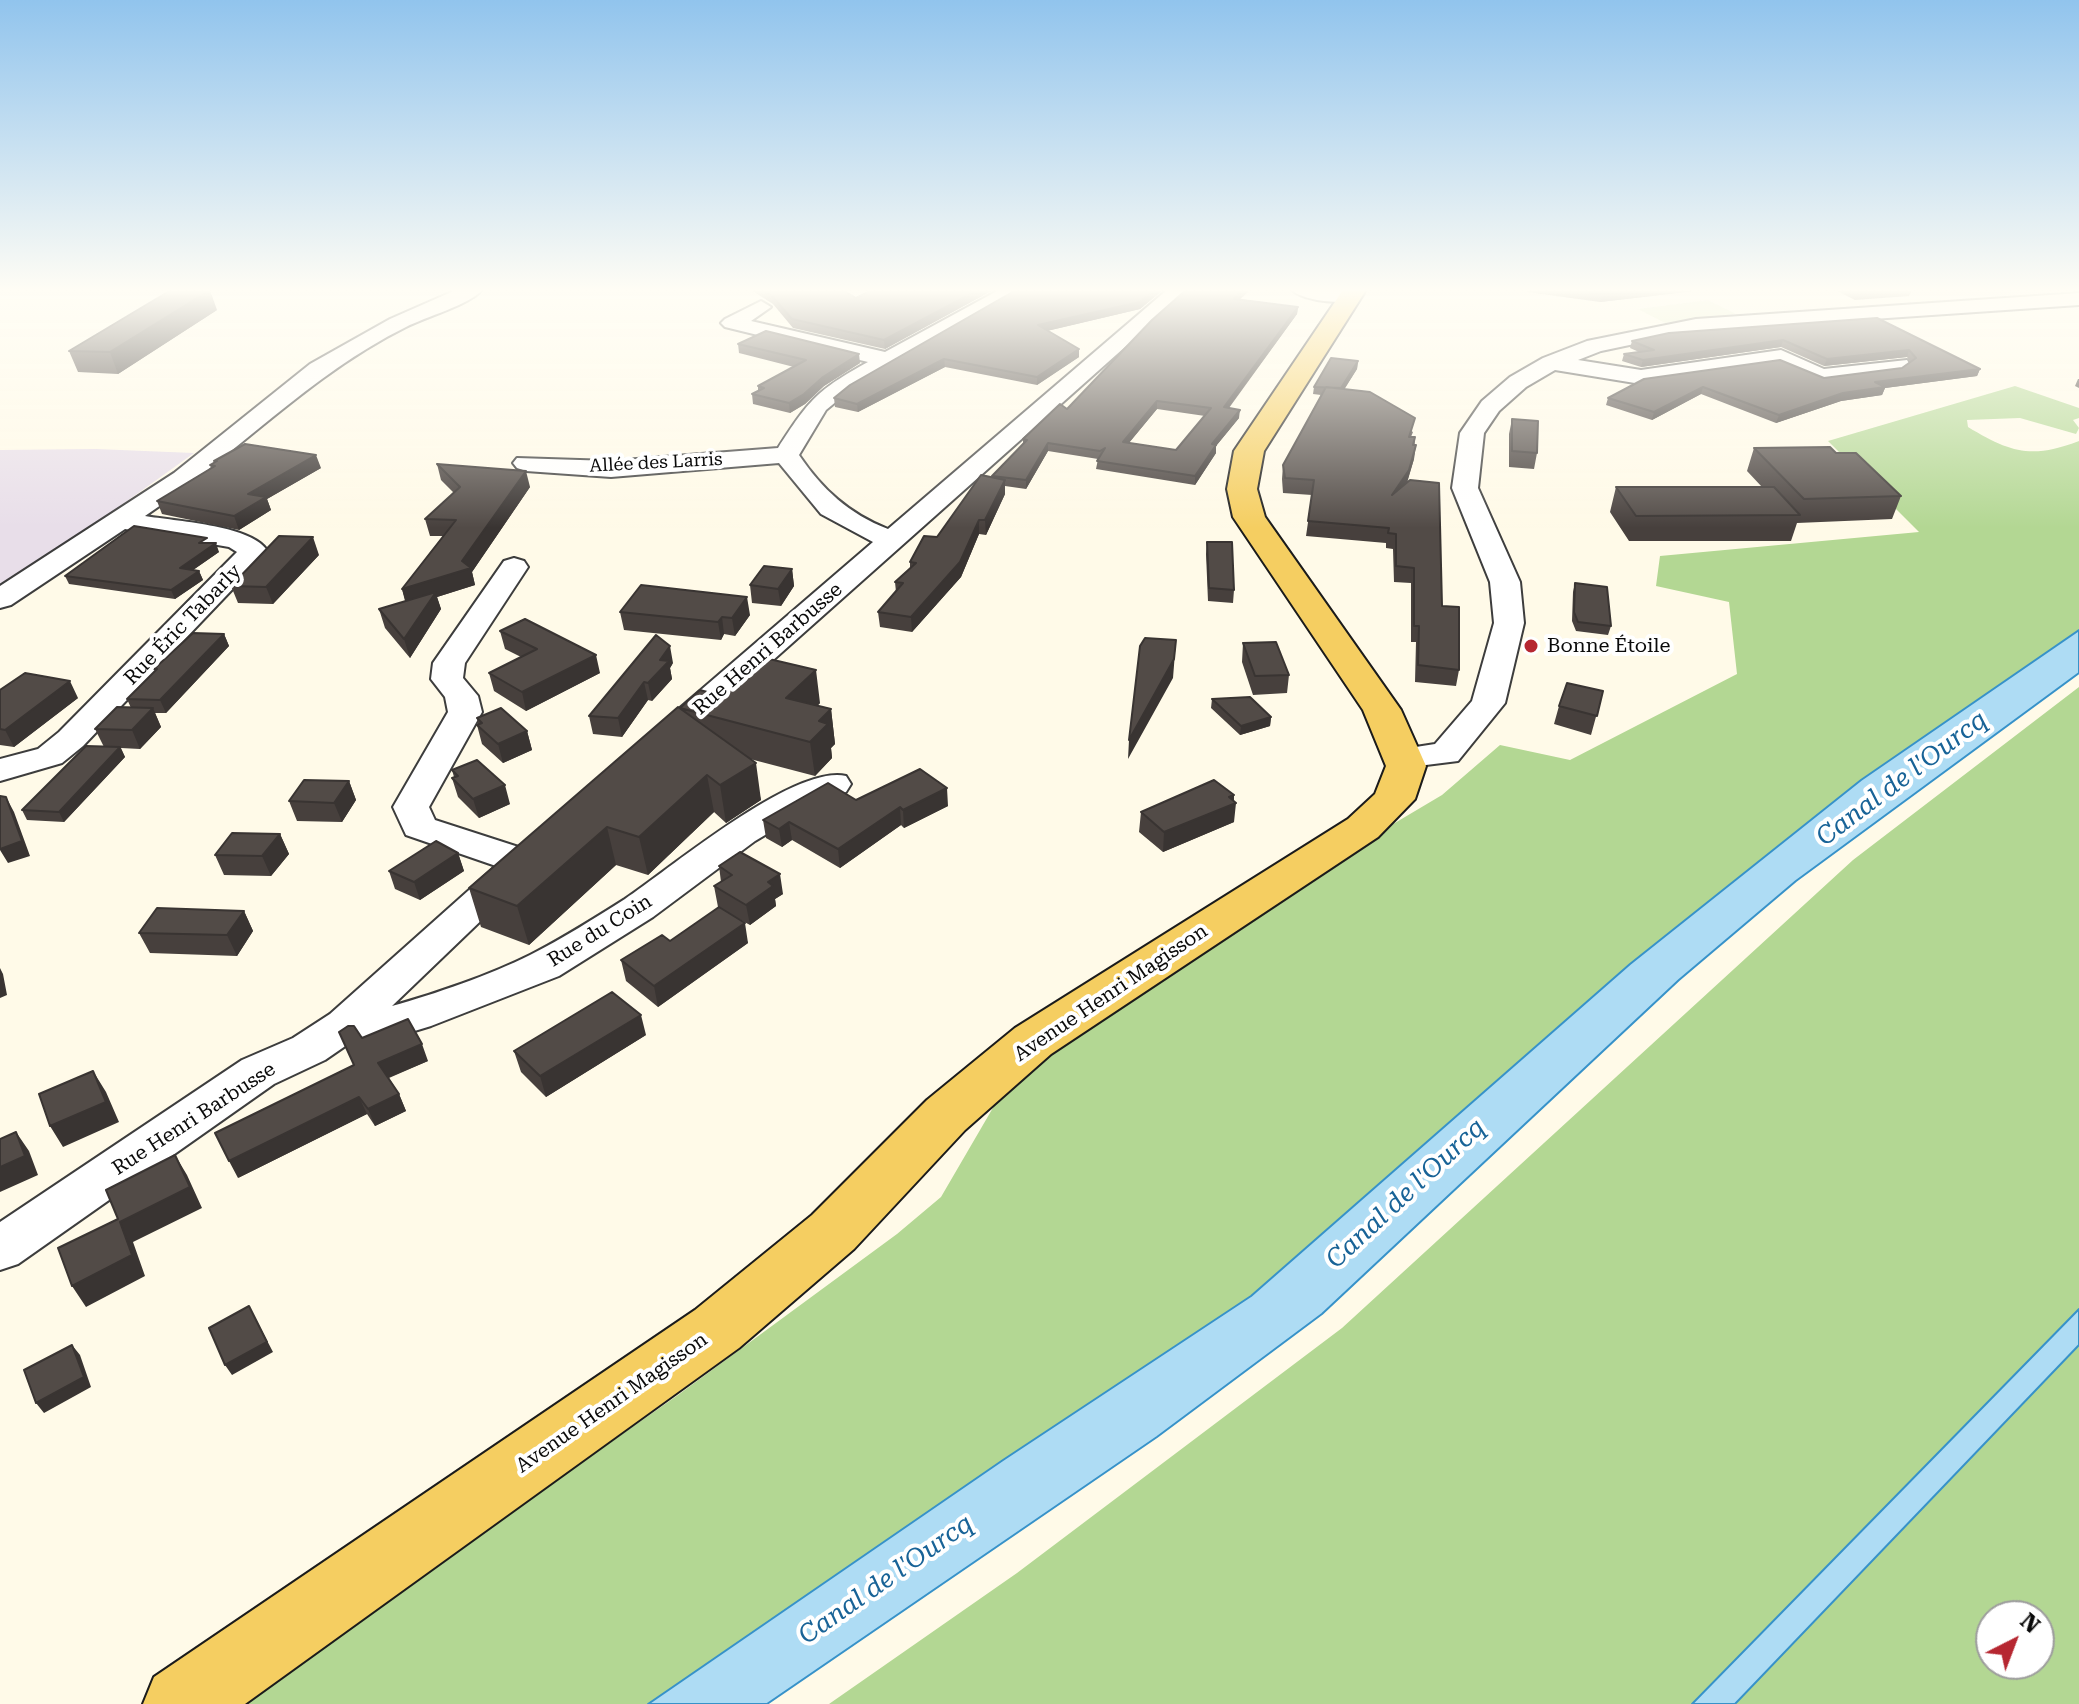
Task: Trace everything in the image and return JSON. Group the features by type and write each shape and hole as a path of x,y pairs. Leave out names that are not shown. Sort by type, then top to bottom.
{"main road":[{"path":"1303,370 1249,451 1242,489 1249,517 1382,710 1402,758"},
{"name":"Avenue Henri Magisson","path":"181,1704 717,1329 833,1232 946,1115 1033,1041 1363,828 1394,799 1406,766 1402,758"}],"street":[{"path":"0,599 183,479 320,370"},
{"path":"871,370 841,386 817,406 786,455 812,496 845,520 893,540"},
{"name":"Rue Henri Barbusse","path":"659,744 1088,370"},
{"path":"1402,758 1446,754 1488,703 1509,623 1505,582 1498,559 1465,488 1472,433 1490,406 1518,382 1540,370"},
{"path":"1593,370 1641,377 1693,370"},
{"path":"1807,370 1821,376 1867,370"},
{"name":"Allée des Larris","path":"526,463 611,469 786,455"},
{"name":"Rue Éric Tabarly","path":"0,770 50,756 71,739 250,556 252,549 237,540 120,520"},
{"name":"Rue Henri Barbusse","path":"0,1249 258,1072 309,1049 345,1025 534,853 419,827 411,807 465,712 461,696 447,679 449,663 514,567"},
{"name":"Rue du Coin","path":"345,1025 385,1024 416,1015 544,966 639,908 742,833 809,793 833,784"}],"shaded area":[{"path":"96,449 194,453 52,555 0,587 0,450"}],"green space":[{"path":"2015,386 2079,408 2079,418 2073,420 2079,428 2076,434 2020,418 1967,420 1968,427 2010,448 2048,450 2079,441 2079,630 1861,780 1630,964 1251,1296 1003,1460 648,1704 238,1704 678,1395 897,1234 941,1197 1008,1082 1309,874 1442,795 1500,745 1570,760 1737,674 1729,602 1656,586 1660,556 1919,532 1828,441"},
{"path":"2079,687 2079,1704 829,1704 1017,1573 1342,1328 1853,860"}],"water":[{"name":"Canal de l'Ourcq","path":"2079,630 2079,673 1796,881 1679,980 1322,1314 1157,1437 767,1704 648,1704 1003,1460 1251,1296 1630,964 1861,780"},
{"path":"2079,1309 2079,1345 1735,1704 1692,1704"}],"building":[{"path":"788,370 835,370 789,403 752,394 764,388 758,386"},
{"path":"877,370 924,370 857,404 834,398"},
{"path":"998,370 1048,370 1037,377"},
{"path":"1105,370 1252,370 1224,407 1240,410 1212,444 1216,445 1195,476 1097,461 1105,448 1100,451 1048,443 1026,480 992,476 1027,440 1023,439 1060,404 1067,409","holes":["1157,401 1211,408 1176,450 1123,442"]},
{"path":"1324,370 1353,370 1341,388 1314,387"},
{"path":"1712,370 1803,370 1824,378 1890,370 1976,370 1875,382 1885,387 1843,393 1779,415 1703,387 1654,412 1608,398 1644,379"},
{"path":"1326,387 1370,392 1415,418 1409,437 1415,437 1413,445 1416,445 1409,470 1392,495 1410,480 1439,483 1442,606 1459,607 1459,670 1418,665 1419,626 1414,626 1414,568 1396,566 1396,534 1388,533 1389,528 1308,521 1314,480 1285,478 1283,465"},
{"path":"1512,419 1538,421 1537,453 1512,451"},
{"path":"245,444 316,455 248,494 266,497 234,516 157,501 215,466 210,465 217,461 214,461"},
{"path":"1830,447 1836,453 1856,453 1901,496 1804,499 1754,448"},
{"path":"437,464 526,471 462,561 471,568 402,589 456,520 425,519 460,487"},
{"path":"981,475 1005,480 985,520 979,520 960,562 911,617 878,612 903,583 895,582 916,563 910,562 924,536 937,537"},
{"path":"1616,487 1774,487 1800,515 1636,516"},
{"path":"134,526 207,538 199,543 216,543 180,568 199,571 171,590 65,576"},
{"path":"279,536 313,537 266,587 231,586"},
{"path":"1207,542 1232,542 1234,590 1209,588"},
{"path":"764,566 792,569 778,589 750,585"},
{"path":"1575,583 1607,587 1611,626 1578,622 1574,612"},
{"path":"641,585 747,597 732,618 722,617 718,622 620,612"},
{"path":"436,592 404,639 379,609"},
{"path":"525,619 596,655 522,692 489,673 537,649 500,631"},
{"path":"193,633 224,634 160,700 127,699 157,669 154,669"},
{"path":"656,635 670,646 660,660 669,661 648,683 644,682 618,718 589,716"},
{"path":"1145,638 1176,640 1174,659 1129,740 1140,646"},
{"path":"1276,642 1289,675 1255,676 1243,643"},
{"path":"765,658 816,670 786,698 831,709 819,721 828,724 810,742 680,708 700,690 722,696"},
{"path":"25,673 70,681 5,730 0,729 0,690"},
{"path":"1567,683 1603,691 1597,716 1559,706"},
{"path":"1250,697 1271,717 1241,726 1212,699"},
{"path":"117,707 153,708 132,730 95,729"},
{"path":"678,707 756,763 720,785 707,775 639,837 607,827 517,906 469,888"},
{"path":"501,708 527,731 498,744 477,725 482,723 477,718"},
{"path":"86,746 120,747 59,812 22,810"},
{"path":"477,760 505,785 473,799 452,778 458,776 452,770"},
{"path":"920,769 947,788 903,810 900,807 838,849 789,822 779,829 763,820 828,783 856,800"},
{"path":"304,780 349,781 334,803 289,801"},
{"path":"1214,780 1234,795 1229,797 1236,803 1164,832 1141,812"},
{"path":"0,796 6,797 22,841 0,849"},
{"path":"232,833 280,834 262,856 215,855"},
{"path":"436,841 458,853 414,882 389,871"},
{"path":"740,852 780,874 768,882 773,886 746,905 714,886 732,875 719,866"},
{"path":"719,907 745,923 654,986 621,960 662,935 670,941"},
{"path":"157,908 244,911 227,935 139,933"},
{"path":"612,992 641,1015 540,1076 514,1051"},
{"path":"408,1019 422,1044 378,1063 399,1094 368,1109 359,1097 229,1161 215,1133 354,1065 339,1032 354,1026 362,1038"},
{"path":"93,1071 106,1102 50,1126 39,1094"},
{"path":"16,1132 25,1156 0,1167 0,1139"},
{"path":"175,1155 190,1187 120,1222 132,1255 72,1286 58,1248 118,1219 106,1190"},
{"path":"249,1306 267,1342 225,1365 209,1328"},
{"path":"72,1345 84,1377 36,1403 24,1370"}],"place":[{"name":"Bonne Étoile","path":"1531,646"}]}
